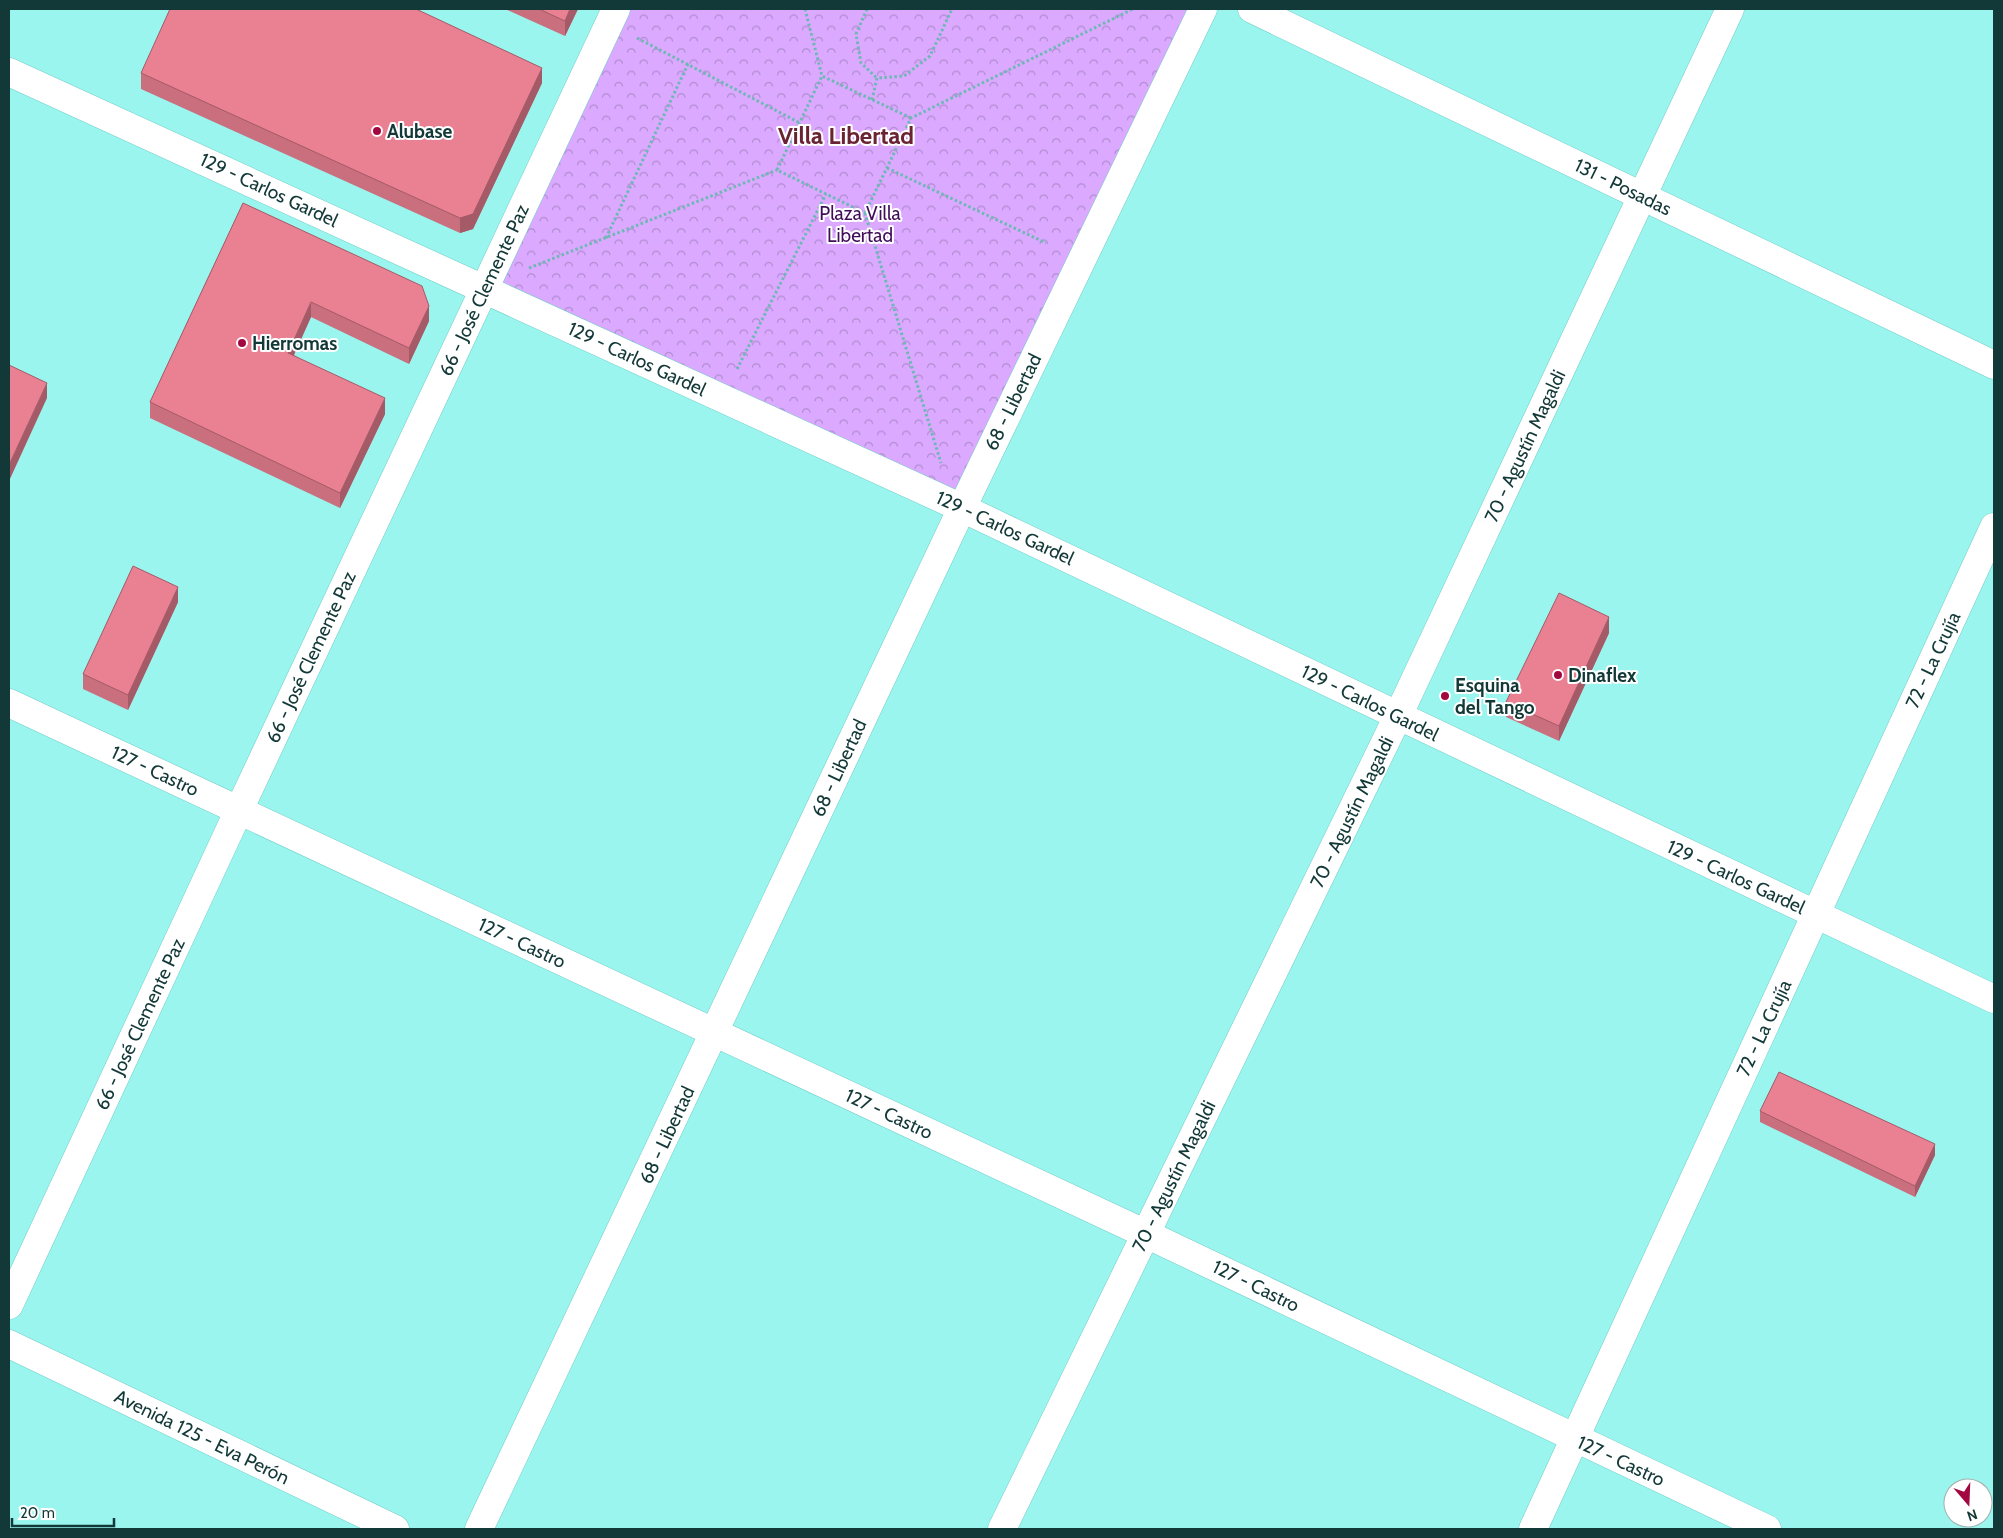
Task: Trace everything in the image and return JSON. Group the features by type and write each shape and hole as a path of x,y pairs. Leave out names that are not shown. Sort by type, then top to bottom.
{"street":[{"name":"68 - Libertad","path":"479,1529 962,508 1203,9"},
{"name":"131 - Posadas","path":"1252,9 1994,364"},
{"name":"70 - Agustín Magaldi","path":"1002,1529 1398,716 1730,9"},
{"name":"66 - José Clemente Paz","path":"9,1306 239,810 612,16"},
{"name":"129 - Carlos Gardel","path":"9,72 962,508 1994,999"},
{"name":"72 - La Crujía","path":"1533,1529 1994,527"},
{"name":"127 - Castro","path":"9,703 1146,1234 1574,1439 1767,1529"},
{"name":"Avenida 125 - Eva Perón","path":"9,1344 395,1529"}],"path":[{"path":"523,271 777,170 822,76 805,9"},
{"path":"867,9 856,34 861,63 877,78 904,76 930,56 952,9"},
{"path":"942,468 865,213 911,118 1133,9"},
{"path":"612,16 688,64 800,123"},
{"path":"606,238 688,64"},
{"path":"822,76 911,118"},
{"path":"872,100 877,78"},
{"path":"887,168 1046,243"},
{"path":"777,170 865,213"},
{"path":"723,398 826,194"}],"green space":[{"name":"Plaza Villa Libertad","path":"616,9 1203,9 962,508 485,289"}],"building":[{"name":"Alubase","path":"170,9 416,9 542,68 473,214 460,218 141,73"},
{"path":"539,9 570,9 565,21"},
{"name":"Hierromas","path":"243,203 422,286 429,306 409,348 311,302 288,353 385,398 340,493 150,402"},
{"path":"9,365 47,383 9,465"},
{"path":"133,566 178,587 128,695 83,674"},
{"name":"Dinaflex","path":"1559,593 1609,617 1559,726 1506,702"},
{"path":"1779,1072 1935,1144 1915,1186 1760,1111"}],"place":[{"name":"Alubase","path":"377,131"},
{"name":"Hierromas","path":"242,343"},
{"name":"Dinaflex","path":"1558,675"},
{"name":"Esquina del Tango","path":"1445,696"}],"district":[{"name":"Villa Libertad","path":"846,135"}]}
